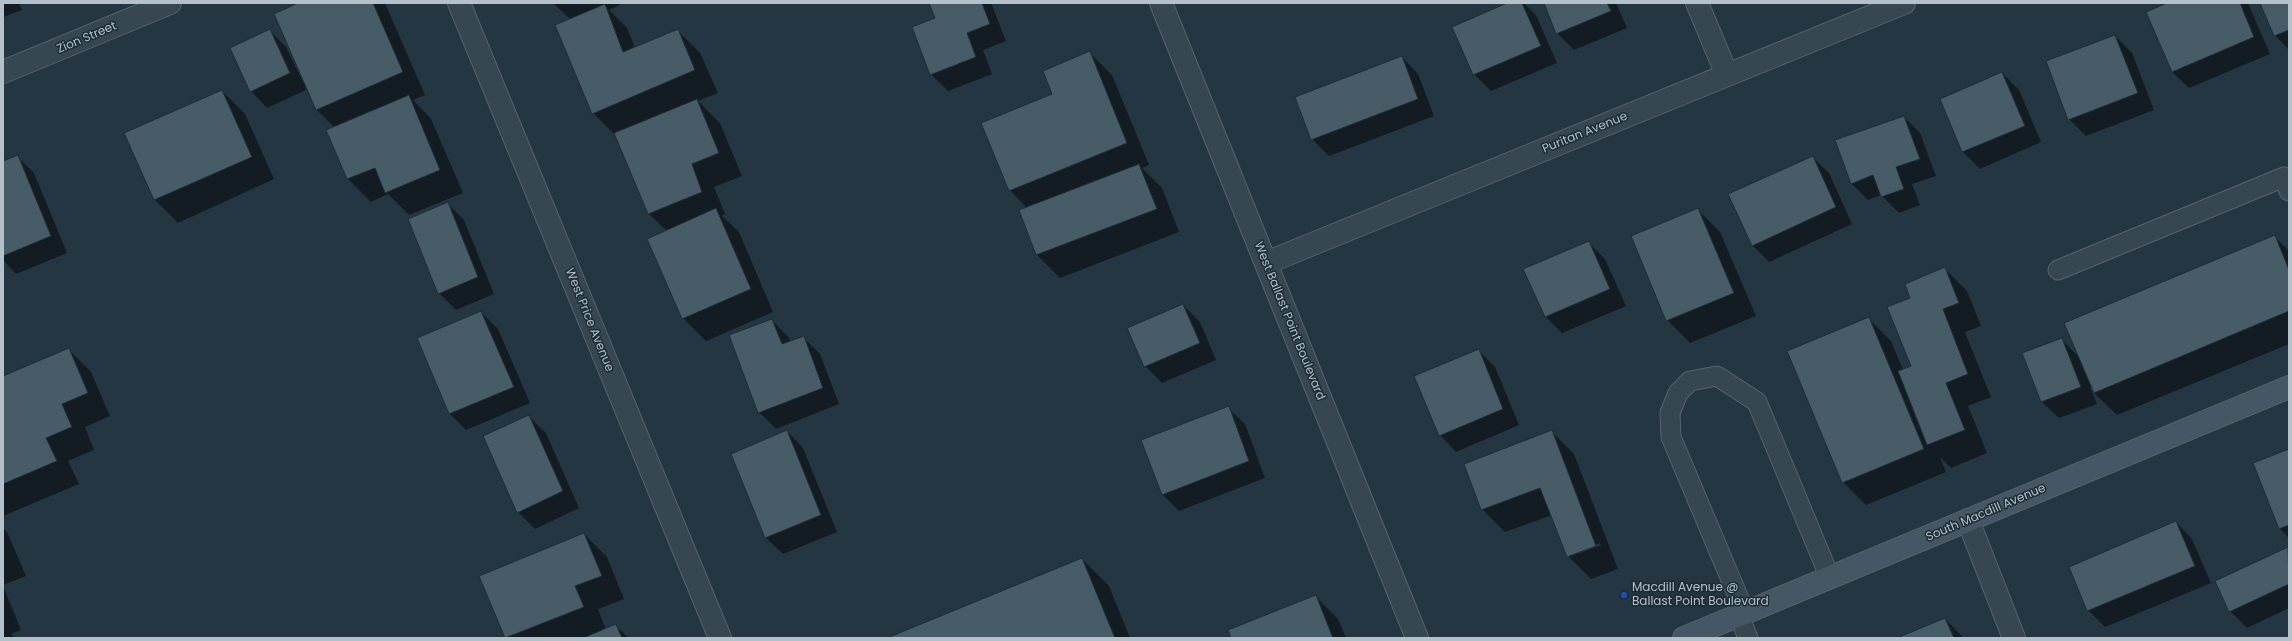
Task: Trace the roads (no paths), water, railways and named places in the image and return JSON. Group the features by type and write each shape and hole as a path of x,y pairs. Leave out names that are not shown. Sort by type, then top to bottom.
{"street":[{"name":"Zion Street","path":"3,72 170,3"},
{"name":"West Price Avenue","path":"458,3 720,638"},
{"name":"West Ballast Point Boulevard","path":"1161,3 1417,638"},
{"path":"1697,3 1727,75"},
{"name":"Puritan Avenue","path":"1266,263 1904,3"},
{"name":"South Macdill Avenue","path":"1684,638 2289,387"},
{"path":"1968,520 2014,638"}],"lane":[{"path":"2058,270 2287,181"},
{"path":"1748,638 1742,614 1671,437 1670,414 1678,393 1690,381 1717,376 1757,402 1830,578"}],"place":[{"name":"Macdill Avenue @ Ballast Point Boulevard","path":"1624,595"}]}
